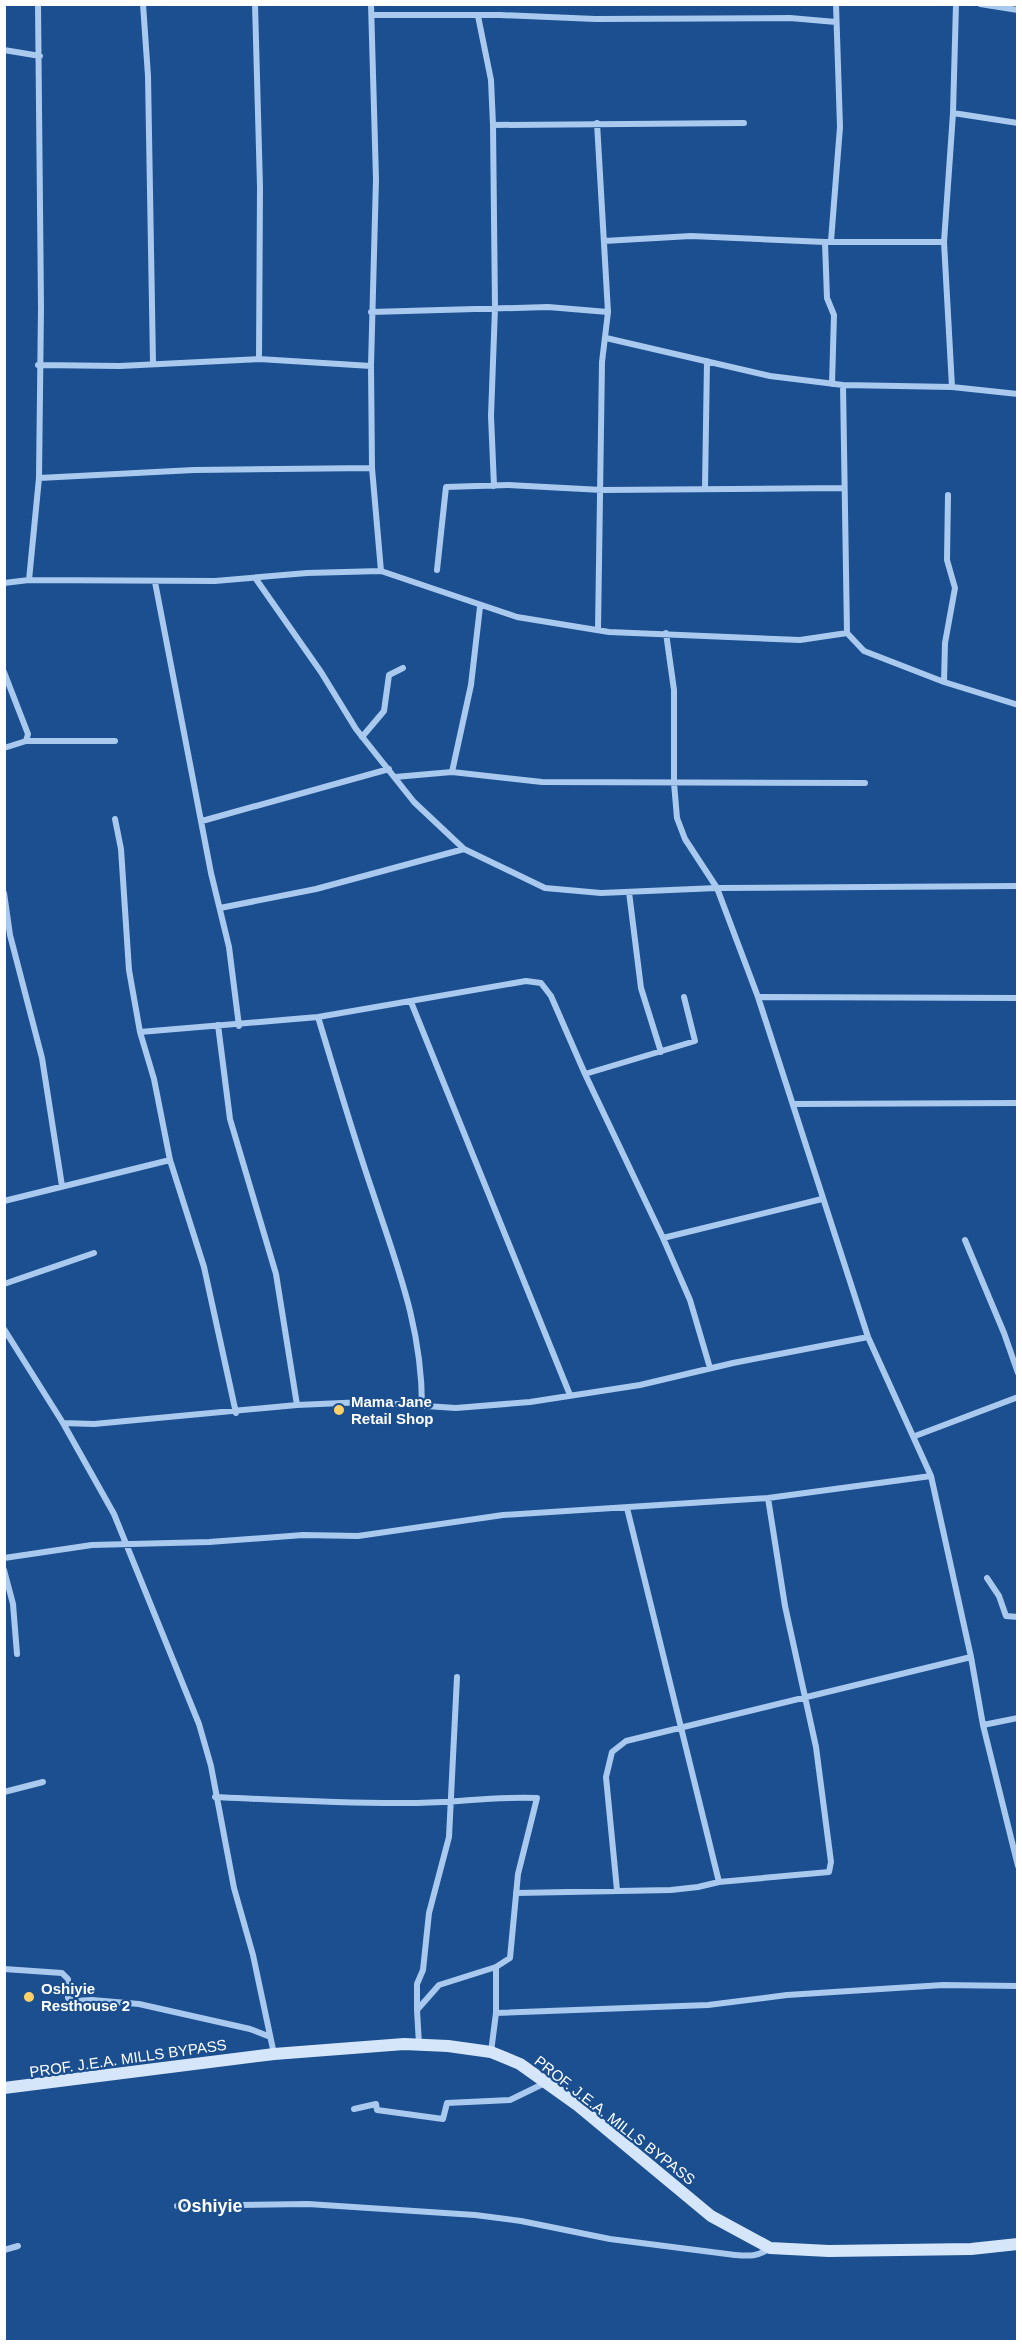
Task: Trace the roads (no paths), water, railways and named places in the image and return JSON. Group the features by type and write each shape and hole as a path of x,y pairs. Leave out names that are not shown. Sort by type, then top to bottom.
{"street":[{"path":"29,580 39,478 38,365 41,308 38,4"},
{"path":"143,4 148,76 153,363"},
{"path":"255,4 260,187 259,359"},
{"path":"371,4 376,179 371,312 372,468 381,571"},
{"path":"832,384 834,315 827,297 828,242 840,127 836,4"},
{"path":"952,387 944,242 953,113 956,4"},
{"path":"980,4 1017,10"},
{"path":"372,15 596,19 790,18 836,22"},
{"path":"478,16 491,80 493,125 495,308 492,416 494,486"},
{"path":"4,50 40,56"},
{"path":"953,113 1017,123"},
{"path":"597,123 608,312 602,362 602,490 598,630"},
{"path":"493,125 744,123"},
{"path":"604,241 691,236 828,242 944,242"},
{"path":"371,312 571,307 608,312"},
{"path":"606,338 770,376 843,385 952,387 1017,394"},
{"path":"38,365 259,359 371,366"},
{"path":"705,488 707,361"},
{"path":"843,385 842,488 847,633 864,651 944,682 1017,705"},
{"path":"39,478 194,470 372,468"},
{"path":"437,570 446,487 494,486 602,490 842,488"},
{"path":"944,682 945,644 955,588 947,560 948,495"},
{"path":"4,583 29,580 154,582 256,579 307,573 381,571 480,607 526,619 598,630 800,640 847,633"},
{"path":"256,579 321,672 362,737 414,802 464,849 545,888 602,893 717,888 1017,886"},
{"path":"154,582 229,947 239,1026"},
{"path":"452,772 471,685 480,607"},
{"path":"666,633 674,690 674,783 677,818 685,839 717,888 758,997 794,1104 822,1199 868,1337 915,1436 931,1476 971,1657 982,1725 1017,1866"},
{"path":"362,737 384,711 389,675 403,668"},
{"path":"4,672 28,734 26,741"},
{"path":"4,748 26,741 115,741"},
{"path":"202,821 389,769"},
{"path":"395,777 452,772 542,782 865,783"},
{"path":"115,819 121,849 129,970 140,1032 154,1079 170,1160 204,1267 237,1413"},
{"path":"220,908 316,889 464,849"},
{"path":"629,892 641,988 661,1052"},
{"path":"4,893 10,935 42,1058 62,1186"},
{"path":"140,1032 218,1025 239,1026 318,1017 526,981 541,983 551,996 585,1074 663,1238 690,1300 710,1368"},
{"path":"585,1074 695,1041 684,997"},
{"path":"758,997 1017,998"},
{"path":"411,1002 570,1395"},
{"path":"318,1017 373,1195 387,1230 417,1332 422,1375 422,1406"},
{"path":"218,1025 230,1119 276,1274 297,1405"},
{"path":"794,1104 1017,1103"},
{"path":"4,1201 170,1160"},
{"path":"663,1238 822,1199"},
{"path":"965,1240 1004,1333 1017,1373"},
{"path":"4,1284 94,1253"},
{"path":"4,1329 63,1423 114,1514 124,1544 199,1724 211,1766 215,1797 234,1888 253,1955 268,2036 274,2054"},
{"path":"63,1423 94,1424 237,1413 297,1405 365,1402 456,1408 530,1402 640,1384 868,1337"},
{"path":"915,1436 1017,1397"},
{"path":"4,1558 92,1545 209,1542 303,1535 358,1536 503,1515 768,1498 931,1476"},
{"path":"516,1893 698,1887 719,1882 829,1872 831,1862 816,1747 785,1606 768,1498"},
{"path":"627,1508 719,1882"},
{"path":"4,1570 13,1604 16,1654"},
{"path":"987,1578 999,1596 1006,1616 1017,1617"},
{"path":"617,1890 606,1793 607,1763 612,1752 626,1742 971,1657"},
{"path":"419,2044 417,1984 423,1970 431,1904 449,1837 457,1677"},
{"path":"982,1725 1017,1718"},
{"path":"4,1792 43,1782"},
{"path":"215,1797 451,1803 484,1797 537,1798 518,1874 510,1958 496,1967 439,1985 417,2010"},
{"path":"1009,1832 1017,1830"},
{"path":"491,2052 496,2013 496,1967"},
{"path":"4,1969 62,1973 68,1979 68,1998 74,2001 92,2000 139,2004 250,2029 268,2036"},
{"path":"496,2013 708,2005 787,1995 877,1989 1017,1986"},
{"name":"PROF. J.E.A. MILLS BYPASS","path":"4,2088 274,2054 419,2044 491,2052 520,2064 548,2082 711,2217 770,2248 829,2251 971,2249 1017,2244"},
{"path":"354,2109 376,2104 377,2110 443,2119 447,2103 510,2100 548,2082"},
{"path":"177,2206 308,2204 384,2208 521,2221 610,2239 742,2256 763,2253 770,2248"},
{"path":"4,2250 18,2246"}],"place":[{"name":"Mama Jane Retail Shop","path":"339,1410"},
{"name":"Oshiyie Resthouse 2","path":"29,1997"}],"district":[{"name":"Oshiyie","path":"210,2206"}]}
